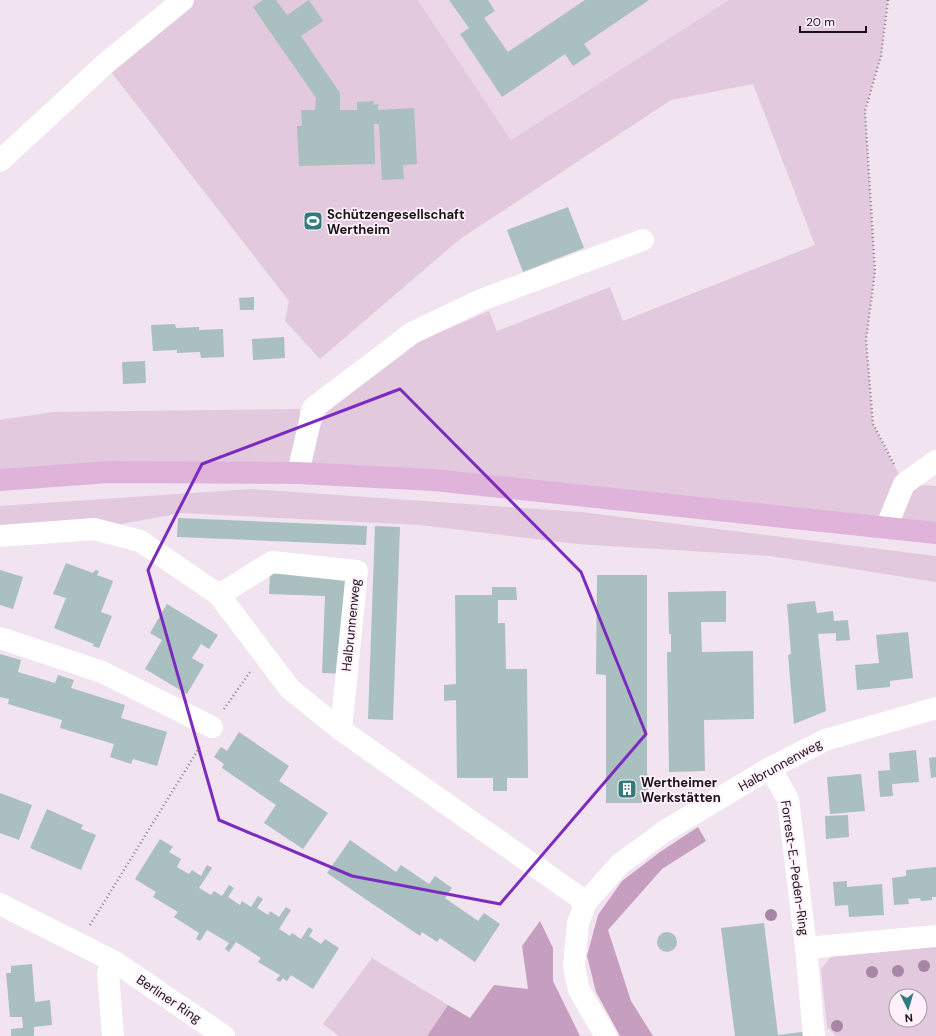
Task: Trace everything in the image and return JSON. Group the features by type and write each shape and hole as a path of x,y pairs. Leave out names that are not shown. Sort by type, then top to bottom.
{"main road":[{"path":"0,480 109,472 298,473 434,480 936,533"}],"street":[{"path":"0,161 105,64 183,0"},
{"path":"298,473 312,408 412,333 481,300 644,240"},
{"path":"886,528 904,484 936,461"},
{"path":"0,536 94,529 140,541 219,595 290,689 341,730 586,902"},
{"name":"Halbrunnenweg","path":"219,595 272,562 356,570 341,730"},
{"path":"0,638 102,672 212,727"},
{"name":"Halbrunnenweg","path":"606,1036 579,990 574,967 578,923 586,902 620,864 665,831 770,768 825,740 936,708"},
{"name":"Forrest-E.-Peden-Ring","path":"770,768 788,799 806,948 814,1036"},
{"name":"Berliner Ring","path":"0,904 114,962 224,1036"},
{"name":"Forrest-E.-Peden-Ring","path":"806,948 936,936"},
{"path":"113,1036 108,973 114,962"}],"path":[{"path":"888,0 881,56 865,111 875,271 866,340 873,424 904,484"},
{"path":"79,944 212,727 263,653"}],"highlighted area":[{"path":"400,389 581,572 646,734 500,904 352,876 219,820 148,570 202,464"}],"shaded area":[{"path":"173,0 418,0 511,140 729,0 888,0 881,56 865,111 875,271 866,340 873,424 904,484 936,486 936,533 434,480 0,480 0,420 53,412 300,409 298,472 327,412 420,341 489,311 497,331 610,287 623,321 815,245 753,84 671,100 460,239 320,359 285,321 289,301 105,64"},
{"path":"418,0 729,0 511,140"},
{"path":"251,489 581,512 936,556 936,582 771,556 577,544 420,525 181,513 94,529 0,536 0,506"},
{"path":"698,827 706,841 662,869 608,930 631,1001 653,1036 620,1036 596,992 587,956 598,915 622,881 660,852"},
{"path":"540,921 553,948 553,981 580,1036 427,1036 448,1005 470,1018 494,985 528,989 522,946"},
{"path":"936,944 936,1036 836,1036 827,1027 821,969 835,952"},
{"path":"372,958 448,1005 427,1036 339,1036 323,1024"}],"building":[{"path":"263,0 276,0 287,15 309,0 323,21 301,36 340,93 340,110 357,110 357,102 374,101 373,105 378,104 378,110 414,108 417,164 403,165 404,179 382,180 379,124 374,124 375,164 299,166 297,126 302,126 301,110 315,110 316,98 253,7"},
{"path":"449,0 488,0 495,11 484,18 508,52 585,0 649,0 584,44 591,54 573,66 565,54 502,97 460,34 469,28"},
{"path":"568,207 584,248 523,272 507,230"},
{"path":"254,297 254,310 240,310 239,298"},
{"path":"175,324 176,328 199,327 199,330 223,329 224,357 201,358 200,352 177,353 177,350 153,351 151,325"},
{"path":"284,337 285,358 253,360 252,339"},
{"path":"145,361 146,383 123,384 122,362"},
{"path":"178,518 367,526 366,545 177,537"},
{"path":"375,526 400,527 393,720 368,719"},
{"path":"66,563 93,573 95,570 99,571 97,575 113,581 101,612 112,616 99,648 93,646 94,644 54,628 66,598 53,594"},
{"path":"0,570 23,577 13,609 0,605"},
{"path":"270,573 325,575 348,579 345,674 322,673 325,596 269,594"},
{"path":"597,575 647,575 648,803 606,803 606,675 596,674"},
{"path":"492,587 516,587 517,600 498,600 498,623 505,623 506,669 527,669 528,778 507,778 507,791 493,791 493,778 457,778 456,700 444,701 444,685 456,684 455,595 492,595"},
{"path":"726,591 726,622 701,622 702,652 753,651 754,719 704,720 705,771 669,772 667,652 671,652 671,634 669,634 668,592"},
{"path":"815,601 817,613 833,611 834,621 848,620 850,640 836,641 836,633 818,634 826,711 794,724 788,655 791,654 787,604"},
{"path":"167,604 218,635 209,649 201,644 192,658 204,665 187,694 145,669 162,640 150,633"},
{"path":"908,632 913,678 890,681 890,687 857,690 855,665 879,663 876,635"},
{"path":"0,654 21,660 18,672 55,683 58,675 74,680 71,688 125,705 121,718 167,732 157,766 133,759 131,764 110,757 114,744 60,728 62,720 8,704 9,699 0,697"},
{"path":"239,732 289,766 279,781 328,813 303,849 264,823 276,805 222,768 224,764 214,757 221,747 227,751"},
{"path":"916,750 919,782 892,784 893,796 880,797 878,771 890,770 889,753"},
{"path":"936,757 936,777 931,778 929,758"},
{"path":"861,774 865,811 830,814 827,777"},
{"path":"0,793 32,805 19,840 0,833"},
{"path":"47,809 83,825 81,829 96,835 81,870 30,848"},
{"path":"848,815 849,837 826,839 825,816"},
{"path":"160,839 173,847 169,852 181,859 177,867 189,874 192,870 201,876 207,865 212,868 199,888 211,895 214,891 222,896 229,885 234,888 228,897 240,905 242,901 251,907 258,896 263,899 257,908 268,915 270,911 279,917 286,907 291,910 279,929 290,936 292,933 301,939 309,927 313,930 309,936 321,944 325,939 339,948 313,989 291,975 287,981 283,978 280,982 276,980 280,975 258,962 261,958 236,942 229,952 225,949 229,943 207,930 200,941 196,939 199,933 174,917 178,912 153,897 156,892 135,879"},
{"path":"350,840 396,872 401,865 429,884 435,876 452,888 445,898 478,921 484,913 500,924 475,962 440,938 437,942 422,932 420,936 327,873"},
{"path":"936,867 936,897 932,897 932,900 921,901 920,898 908,899 909,904 894,905 892,878 906,876 906,870"},
{"path":"847,881 847,887 882,884 884,915 849,917 848,905 835,906 833,882"},
{"path":"764,923 778,1035 802,1032 803,1036 735,1036 721,928"},
{"path":"667,932 674,935 677,942 674,949 667,952 660,949 657,942 660,935"},
{"path":"32,964 35,1002 50,1000 52,1025 34,1027 34,1036 11,1036 11,1029 23,1028 22,1017 10,1017 6,973 11,973 11,966"}],"place":[{"name":"Schützengesellschaft Wertheim","path":"313,221"},
{"name":"Wertheimer Werkstätten","path":"627,789"}]}
